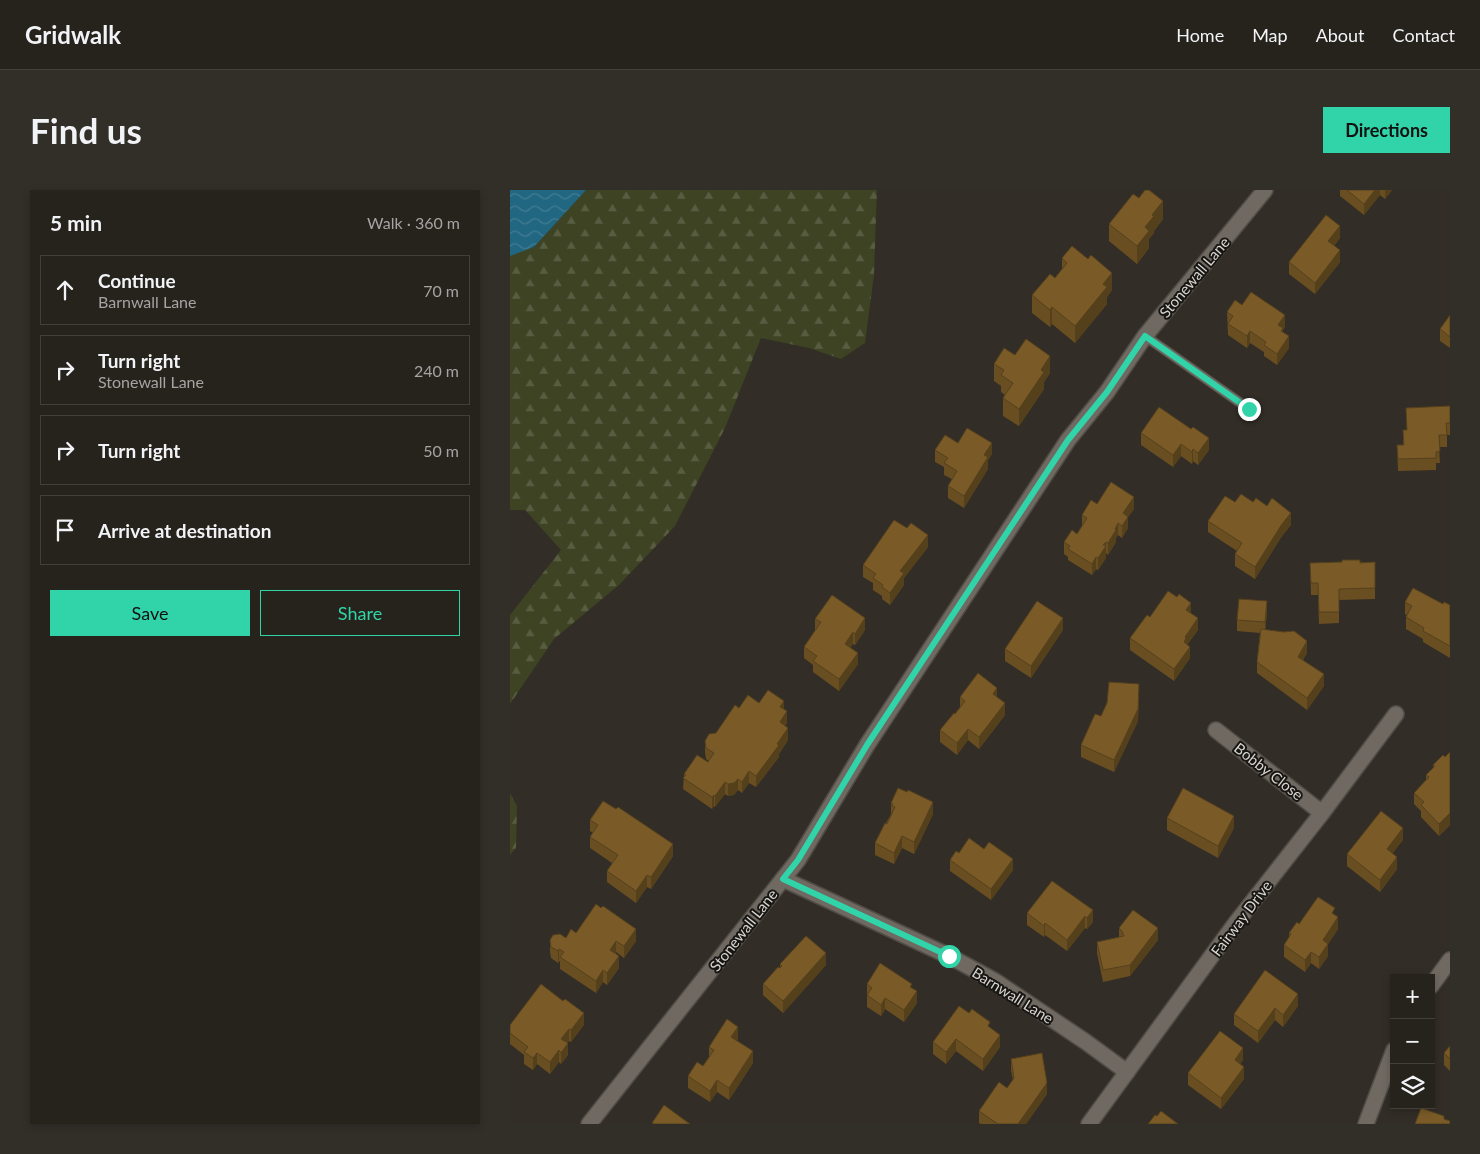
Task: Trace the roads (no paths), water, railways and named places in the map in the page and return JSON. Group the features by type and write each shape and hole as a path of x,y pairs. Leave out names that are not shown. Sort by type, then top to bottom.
{"street":[{"name":"Stonewall Lane","path":"589,1124 798,860 867,745 1068,440 1107,392 1145,336 1265,190"},
{"name":"Fairway Drive","path":"1089,1124 1235,924 1322,813 1396,714"},
{"name":"Bobby Close","path":"1216,730 1322,813"},
{"name":"Barnwall Lane","path":"783,879 949,956 995,981 1127,1072"},
{"path":"1435,981 1450,960"},
{"path":"1366,1124 1390,1061"}],"lane":[{"path":"1145,336 1249,409"}],"water":[{"path":"510,190 586,190 534,247 510,256"}]}
